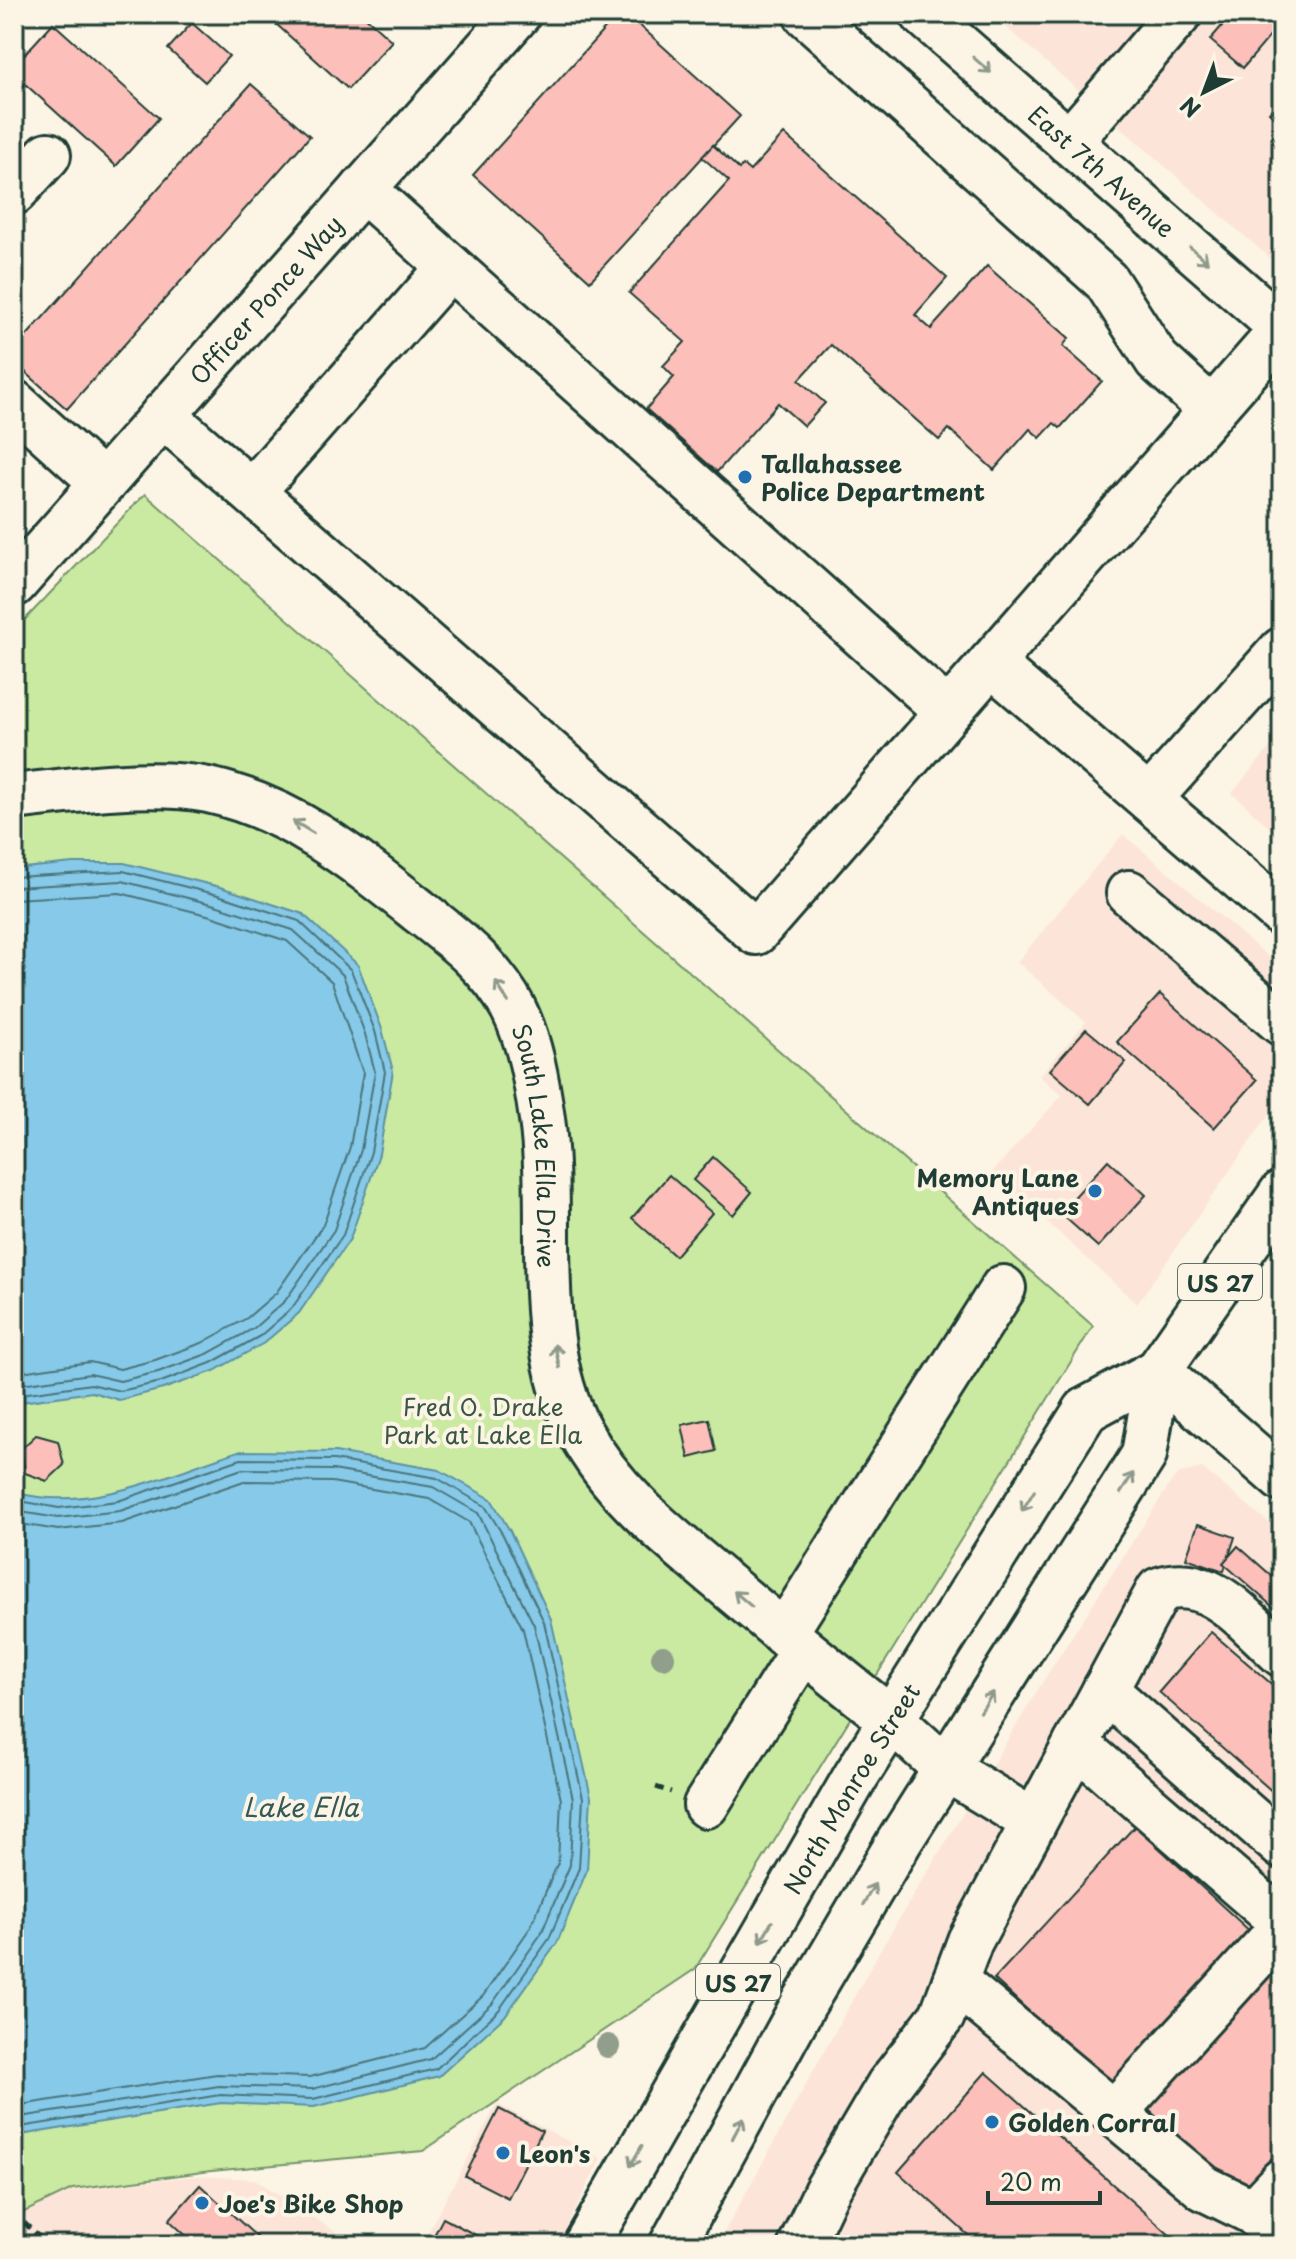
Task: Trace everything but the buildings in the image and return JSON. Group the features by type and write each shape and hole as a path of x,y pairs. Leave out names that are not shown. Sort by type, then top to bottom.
{"street":[{"path":"806,14 1106,281 1157,360 1212,410"},
{"name":"East 7th Avenue","path":"923,14 1282,329"},
{"path":"1069,142 1179,14"},
{"name":"Officer Ponce Way","path":"14,584 363,189 504,19"},
{"path":"14,192 48,155"},
{"path":"363,189 948,712"},
{"path":"252,492 450,267"},
{"path":"163,415 756,932 1282,329"},
{"path":"14,403 103,483"},
{"path":"1149,799 1282,650"},
{"path":"991,663 1282,914"},
{"name":"South Lake Ella Drive","path":"14,797 78,789 149,788 205,790 259,805 299,823 356,860 464,947 492,974 514,1009 526,1043 542,1122 553,1338 566,1397 579,1431 609,1478 639,1510 794,1642 891,1719 945,1768 1034,1822"},
{"path":"1129,893 1282,1023"},
{"name":"North Monroe Street","path":"672,2245 804,2003 945,1768 1144,1455 1158,1371 1282,1193"},
{"path":"706,1805 794,1642 1003,1288"},
{"path":"1158,1371 1282,1479"},
{"name":"North Monroe Street","path":"586,2245 891,1719 1086,1410 1158,1371"},
{"path":"801,2245 826,2192 889,2085 942,2016 970,1941 1159,1590 1178,1583 1208,1589 1282,1654"},
{"path":"1105,1690 1282,1846"},
{"path":"1076,1744 1282,1925 1114,2113"},
{"path":"955,1981 1204,2188 1272,2210"}],"path":[{"path":"14,2213 47,2245"}],"shaded area":[{"path":"991,14 1282,14 1282,269 1023,42"},
{"path":"1282,733 1282,839 1232,793"},
{"path":"1123,834 1282,968 1282,1096 1137,1304 992,1172 1062,1095 1039,1076 1086,1022 1017,962"},
{"path":"1202,1468 1282,1533 1282,2245 717,2245 879,1952 1040,1686 1171,1482 1180,1473"},
{"path":"497,2104 601,2158 558,2245 421,2245"},
{"path":"196,2176 255,2179 356,2245 14,2245 14,2217 72,2189"}],"green space":[{"name":"Fred O. Drake Park at Lake Ella","path":"145,494 1093,1326 695,1969 423,2151 211,2171 72,2189 14,2217 14,631"}],"water":[{"path":"73,863 124,863 220,887 303,914 358,965 382,1029 393,1071 379,1154 350,1239 299,1313 264,1343 214,1371 163,1389 119,1400 92,1392 14,1403 14,869"},
{"name":"Lake Ella","path":"239,1451 335,1452 439,1470 491,1499 510,1531 551,1619 591,1797 587,1870 557,1943 505,2016 439,2076 314,2107 221,2103 14,2136 14,1492 71,1498 100,1495 156,1480"}],"place":[{"name":"Tallahassee Police Department","path":"745,477"},
{"name":"Memory Lane Antiques","path":"1095,1191"},
{"name":"Golden Corral","path":"992,2122"},
{"name":"Leon's","path":"503,2153"},
{"name":"Joe's Bike Shop","path":"202,2203"}]}
